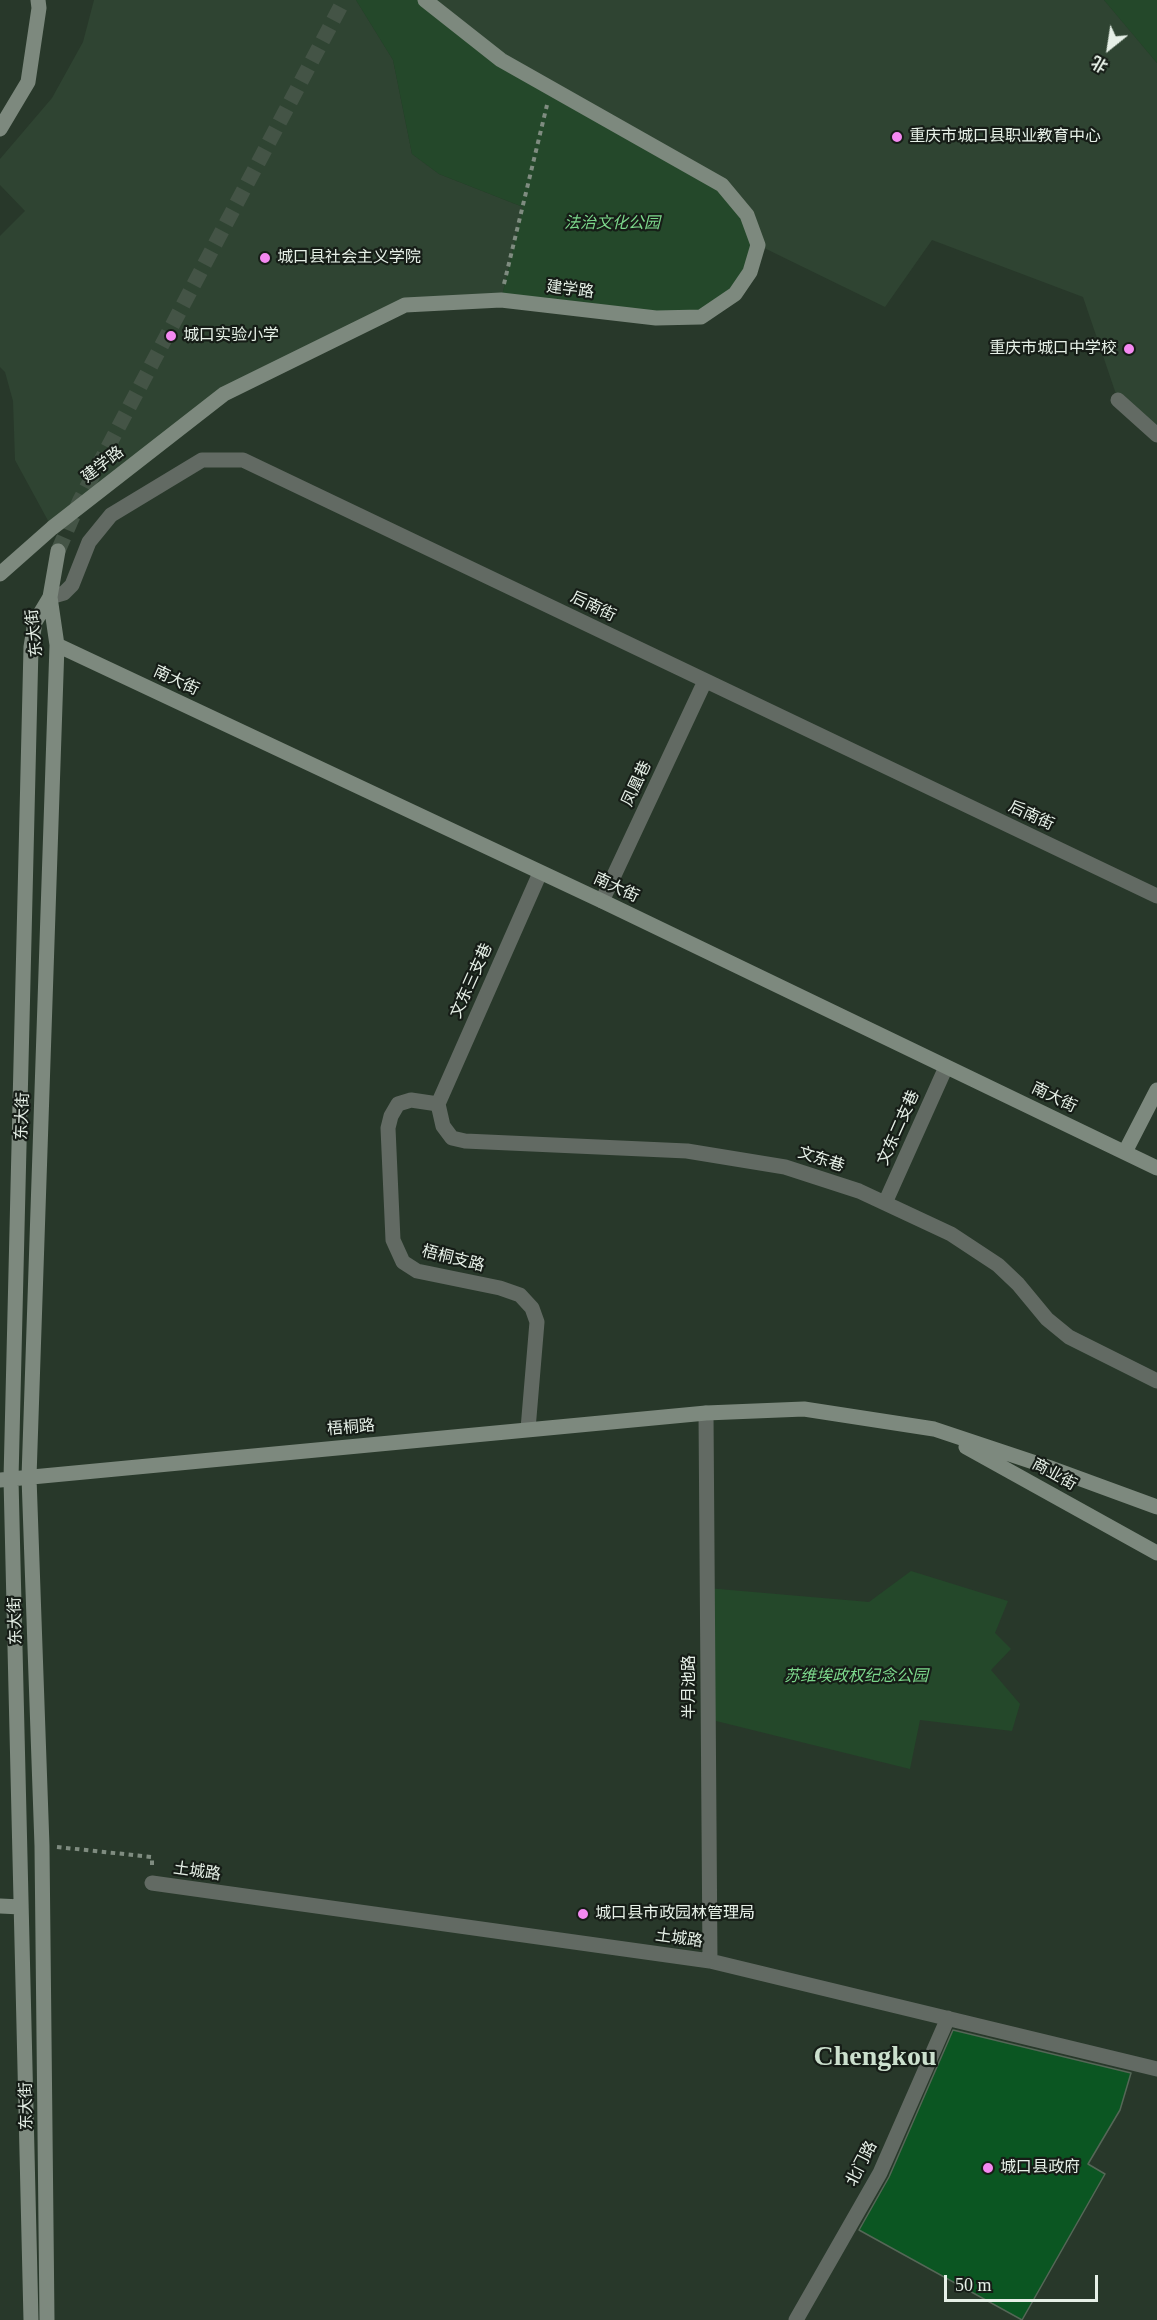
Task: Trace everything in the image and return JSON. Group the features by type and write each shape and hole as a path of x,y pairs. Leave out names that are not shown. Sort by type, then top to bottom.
{"street":[{"path":"0,129 28,82 39,8 38,0"},
{"name":"建学路","path":"0,574 52,528 224,394 405,306 501,300 656,318 701,316 735,294 750,272 758,245 747,215 722,185 501,60 425,0"},
{"path":"1118,400 1157,435"},
{"name":"后南街","path":"50,597 64,593 72,585 89,542 111,515 202,460 243,460 1157,896"},
{"path":"50,597 58,551"},
{"name":"东大街","path":"47,2320 42,1846 29,1477 57,645 50,597"},
{"name":"东大街","path":"31,2320 21,1907 5,1479 32,647 35,622 50,597"},
{"name":"南大街","path":"57,645 602,902 1157,1168"},
{"name":"凤凰巷","path":"602,902 705,681"},
{"name":"文东三支巷","path":"438,1104 540,873"},
{"name":"文东二支巷","path":"885,1203 946,1067"},
{"path":"1125,1152 1157,1090"},
{"name":"梧桐支路","path":"438,1104 411,1100 398,1104 391,1116 388,1128 393,1240 403,1262 417,1271 500,1288 520,1295 532,1308 537,1322 528,1429"},
{"name":"文东巷","path":"438,1104 443,1126 452,1138 465,1141 687,1151 785,1167 859,1191 951,1234 998,1265 1018,1284 1047,1319 1069,1337 1157,1382"},
{"name":"商业街","path":"706,1413 804,1409 934,1430 1048,1467 1157,1507"},
{"name":"梧桐路","path":"5,1479 706,1413"},
{"name":"半月池路","path":"706,1413 710,1961"},
{"name":"商业街","path":"934,1430 1157,1552"},
{"name":"土城路","path":"152,1883 710,1961 1157,2068"},
{"path":"0,1906 21,1907"},
{"name":"北门路","path":"796,2320 880,2173 948,2018"}],"path":[{"path":"501,300 551,88"},
{"path":"42,1846 152,1857 152,1883"}],"shaded area":[{"path":"94,0 356,0 393,60 412,154 439,174 523,207 501,300 405,306 224,394 52,528 15,460 13,401 5,372 0,367 0,236 25,211 0,185 0,159 52,98 83,42"},
{"name":"重庆市城口县职业教育中心","path":"431,0 1104,0 1157,63 1157,435 1118,400 1083,297 932,240 885,307 758,245 501,60"}],"green space":[{"name":"法治文化公园","path":"356,0 424,0 501,60 722,185 758,245 750,272 701,317 501,300 523,207 439,174 412,154 393,60"},
{"path":"1104,0 1157,0 1157,63"},
{"name":"苏维埃政权纪念公园","path":"911,1571 1008,1601 995,1633 1011,1649 991,1670 1020,1704 1012,1731 920,1720 910,1769 708,1719 707,1588 869,1602"}],"building":[{"name":"城口县政府","path":"953,2030 1131,2073 1120,2110 1088,2164 1105,2174 1022,2320 859,2230 889,2177"}],"tunnel":[{"path":"58,551 80,500 344,0"}],"place":[{"name":"重庆市城口县职业教育中心","path":"897,137"},
{"name":"城口县社会主义学院","path":"265,258"},
{"name":"城口实验小学","path":"171,336"},
{"name":"重庆市城口中学校","path":"1129,349"},
{"name":"城口县市政园林管理局","path":"583,1914"},
{"name":"城口县政府","path":"988,2168"}],"district":[{"name":"Chengkou","path":"875,2058"}]}
